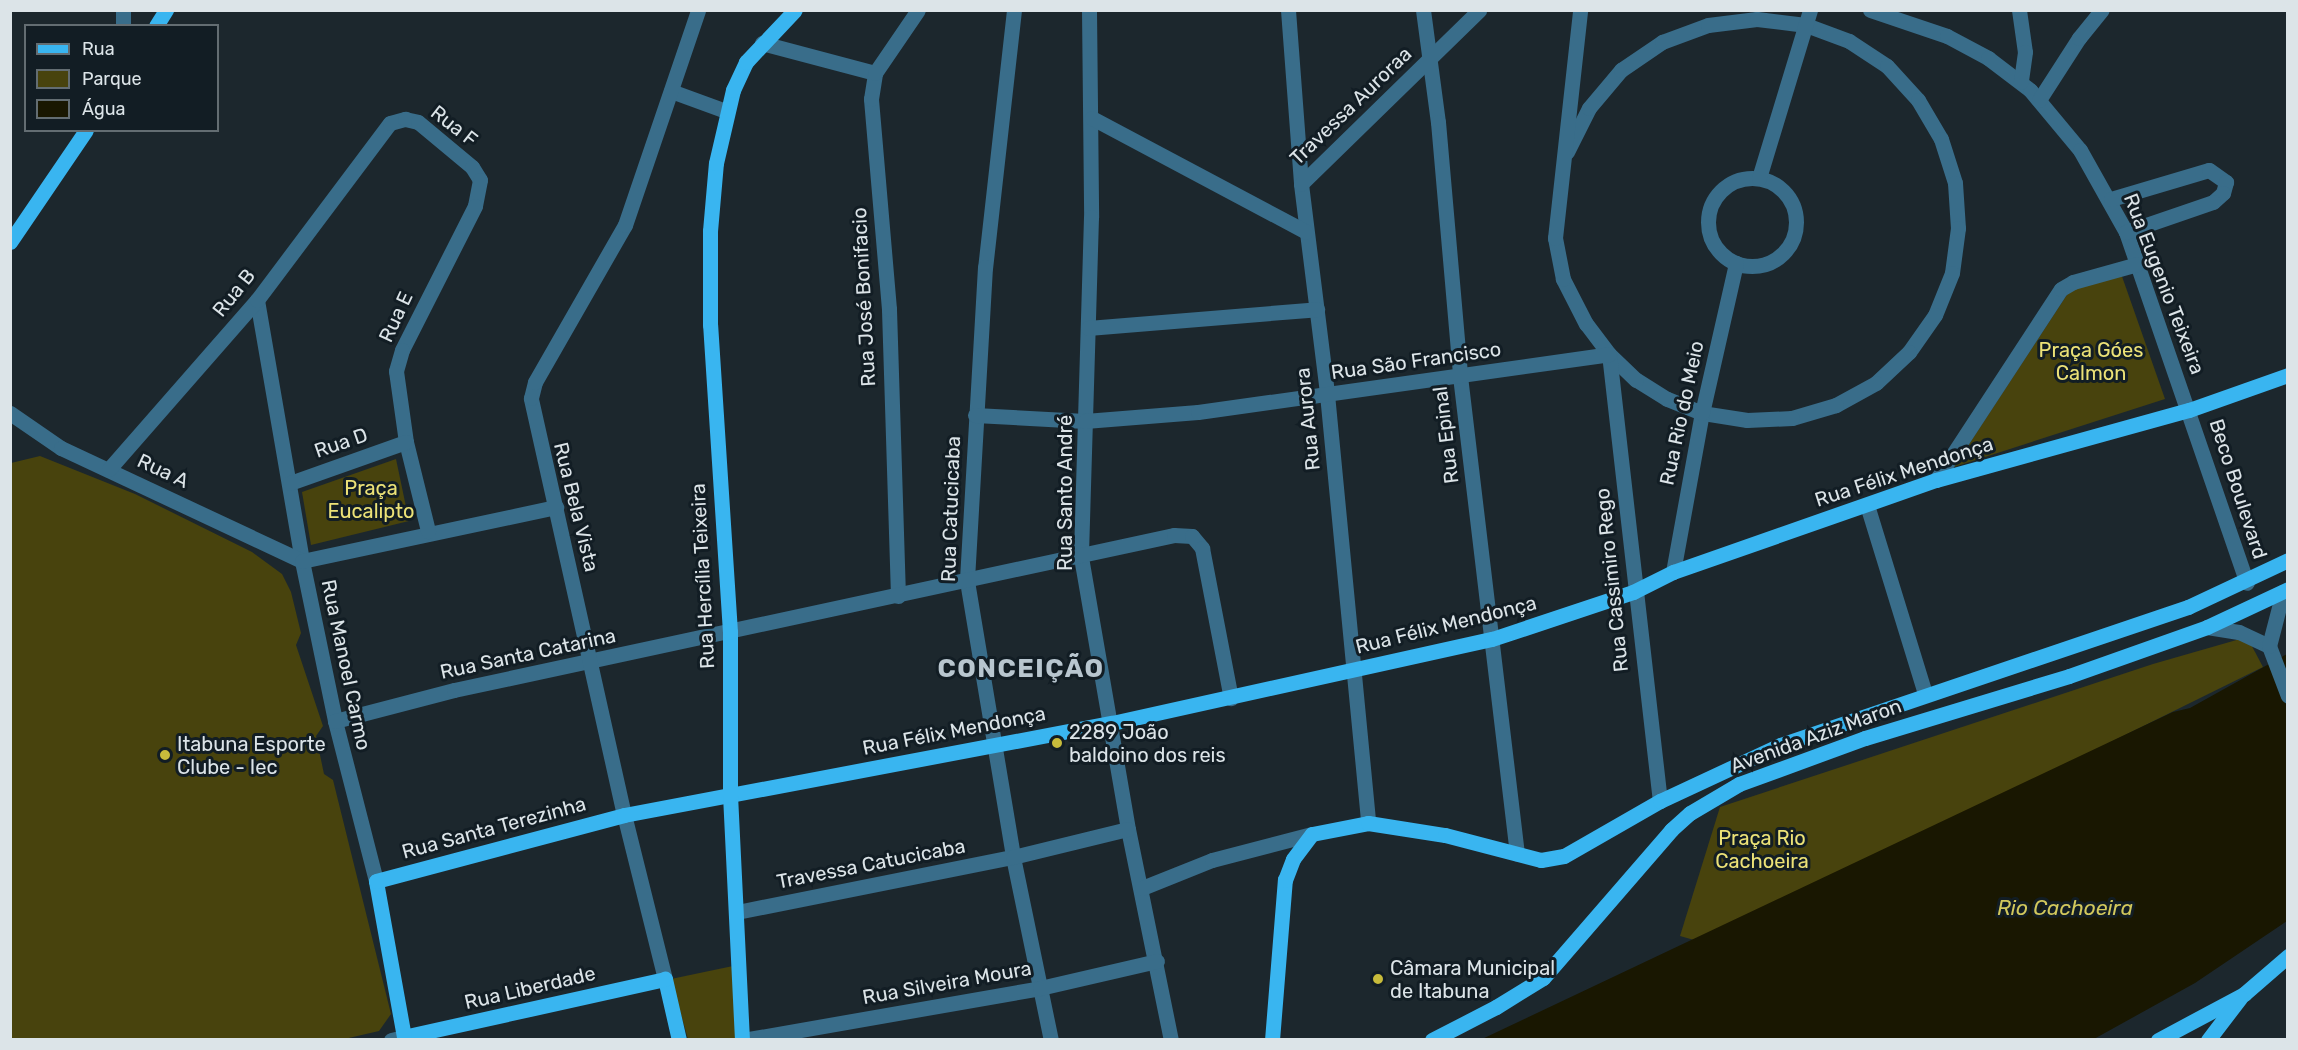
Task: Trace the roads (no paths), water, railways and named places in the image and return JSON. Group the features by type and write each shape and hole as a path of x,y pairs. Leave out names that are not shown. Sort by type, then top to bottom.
{"main road":[{"path":"157,24 166,10"},
{"name":"Rua Hercília Teixeira","path":"742,1040 730,795 730,632 710,325 710,231 726,111 746,62 795,10"},
{"path":"10,242 85,132"},
{"name":"Rua Félix Mendonça","path":"624,815 1112,723 1492,639 1633,592 1673,572 1936,480 2189,410 2288,375"},
{"name":"Avenida Aziz Maron","path":"1312,834 1368,823 1445,835 1541,860 1564,856 1660,801 1780,745 1924,693 2188,607 2247,582 2288,560"},
{"name":"Avenida Aziz Maron","path":"1432,1040 1496,1007 1543,978 1671,830 1690,813 1739,784 1865,738 2069,676 2207,627 2285,590"},
{"name":"Rua Santa Terezinha","path":"376,881 624,815"},
{"path":"1272,1040 1285,880 1293,860 1312,834"},
{"name":"Rua Manoel Carmo","path":"376,881 398,1038"},
{"path":"2208,1040 2244,994 2288,956"},
{"name":"Rua Liberdade","path":"398,1038 665,979"},
{"name":"Rua Bela Vista","path":"665,979 679,1040"},
{"path":"2158,1040 2244,994"}],"street":[{"name":"Rua Bela Vista","path":"665,979 624,815 556,507 532,415 535,382 615,248 698,10"},
{"name":"Rua José Bonifacio","path":"898,596 889,309 871,99 875,73 918,10"},
{"name":"Rua Catucicaba","path":"1014,10 985,267 967,581 992,745 1052,1040"},
{"name":"Rua Santo André","path":"1089,10 1092,118 1081,557 1112,723 1128,829 1157,961 1171,1040"},
{"name":"Rua Aurora","path":"1288,10 1301,184 1327,394 1368,823"},
{"name":"Rua Epinal","path":"1423,10 1431,58 1460,376 1517,854"},
{"path":"1431,58 1479,10"},
{"path":"1567,152 1589,108 1621,70 1662,42 1718,23 1757,19 1808,18 1887,66 1918,100 1941,139 1955,183 1959,228 1952,273 1935,315 1909,352 1876,383 1836,405 1792,418 1747,420 1702,413 1644,385 1609,354 1586,324 1563,279 1555,238 1557,189 1567,152 1580,10"},
{"name":"Rua Eugenio Teixeira","path":"1870,10 1947,36 2021,82 2080,150 2110,199 2126,232 2189,410"},
{"path":"2019,10 2025,52 2021,82"},
{"path":"2039,100 2079,38 2102,10"},
{"path":"1759,178 1808,18"},
{"path":"762,43 875,73"},
{"name":"Travessa Auroraa","path":"1301,184 1431,58"},
{"path":"671,91 726,111"},
{"path":"1092,118 1306,232"},
{"name":"Rua F","path":"380,135 390,123 405,119 418,122 472,167"},
{"name":"Rua B","path":"109,469 257,300 380,135"},
{"name":"Rua E","path":"428,531 406,442 396,371 402,350 475,207 480,180 472,167"},
{"path":"2110,199 2209,170 2226,182 2223,193 2213,202 2126,232"},
{"path":"1742,178 1759,178 1784,192 1796,219 1795,234 1778,258 1750,266 1736,263 1722,255 1712,242 1708,210 1727,185 1742,178"},
{"name":"Rua Rio do Meio","path":"1673,572 1702,413 1736,263"},
{"path":"1936,480 2061,289 2073,282 2138,264"},
{"name":"Rua Manoel Carmo","path":"257,300 302,561 335,721 376,881"},
{"path":"1088,328 1317,309"},
{"name":"Rua São Francisco","path":"975,415 1085,421 1198,412 1609,354"},
{"name":"Rua Cassimiro Rego","path":"1609,354 1633,592 1660,801"},
{"name":"Beco Boulevard","path":"2189,410 2247,582"},
{"name":"Rua A","path":"10,413 61,448 302,561"},
{"name":"Rua D","path":"290,483 406,442"},
{"path":"1867,505 1924,693"},
{"path":"302,561 428,531 556,507"},
{"name":"Rua Santa Catarina","path":"335,721 454,690 1081,557 1174,535 1192,536 1202,548 1231,698"},
{"path":"2285,590 2271,649 2288,696"},
{"path":"2207,627 2240,632 2271,649"},
{"name":"Travessa Catucicaba","path":"737,912 1013,857 1128,829"},
{"path":"1142,888 1212,860 1312,834"},
{"name":"Rua Silveira Moura","path":"742,1040 1040,988 1157,961"}],"water":[{"name":"Rio Cachoeira","path":"2287,654 2287,921 2195,983 2094,1039 1480,1040 2173,712 2190,708"}],"place":[{"name":"2289 João baldoino dos reis","path":"1057,743"},
{"name":"Itabuna Esporte Clube - Iec","path":"165,755"},
{"name":"Câmara Municipal de Itabuna","path":"1378,979"}],"district":[{"name":"CONCEIÇÃO","path":"1021,669"}],"park label":[{"name":"Praça Góes Calmon","path":"2091,362"},
{"name":"Praça Eucalipto","path":"371,500"},
{"name":"Praça Rio Cachoeira","path":"1762,850"}]}
